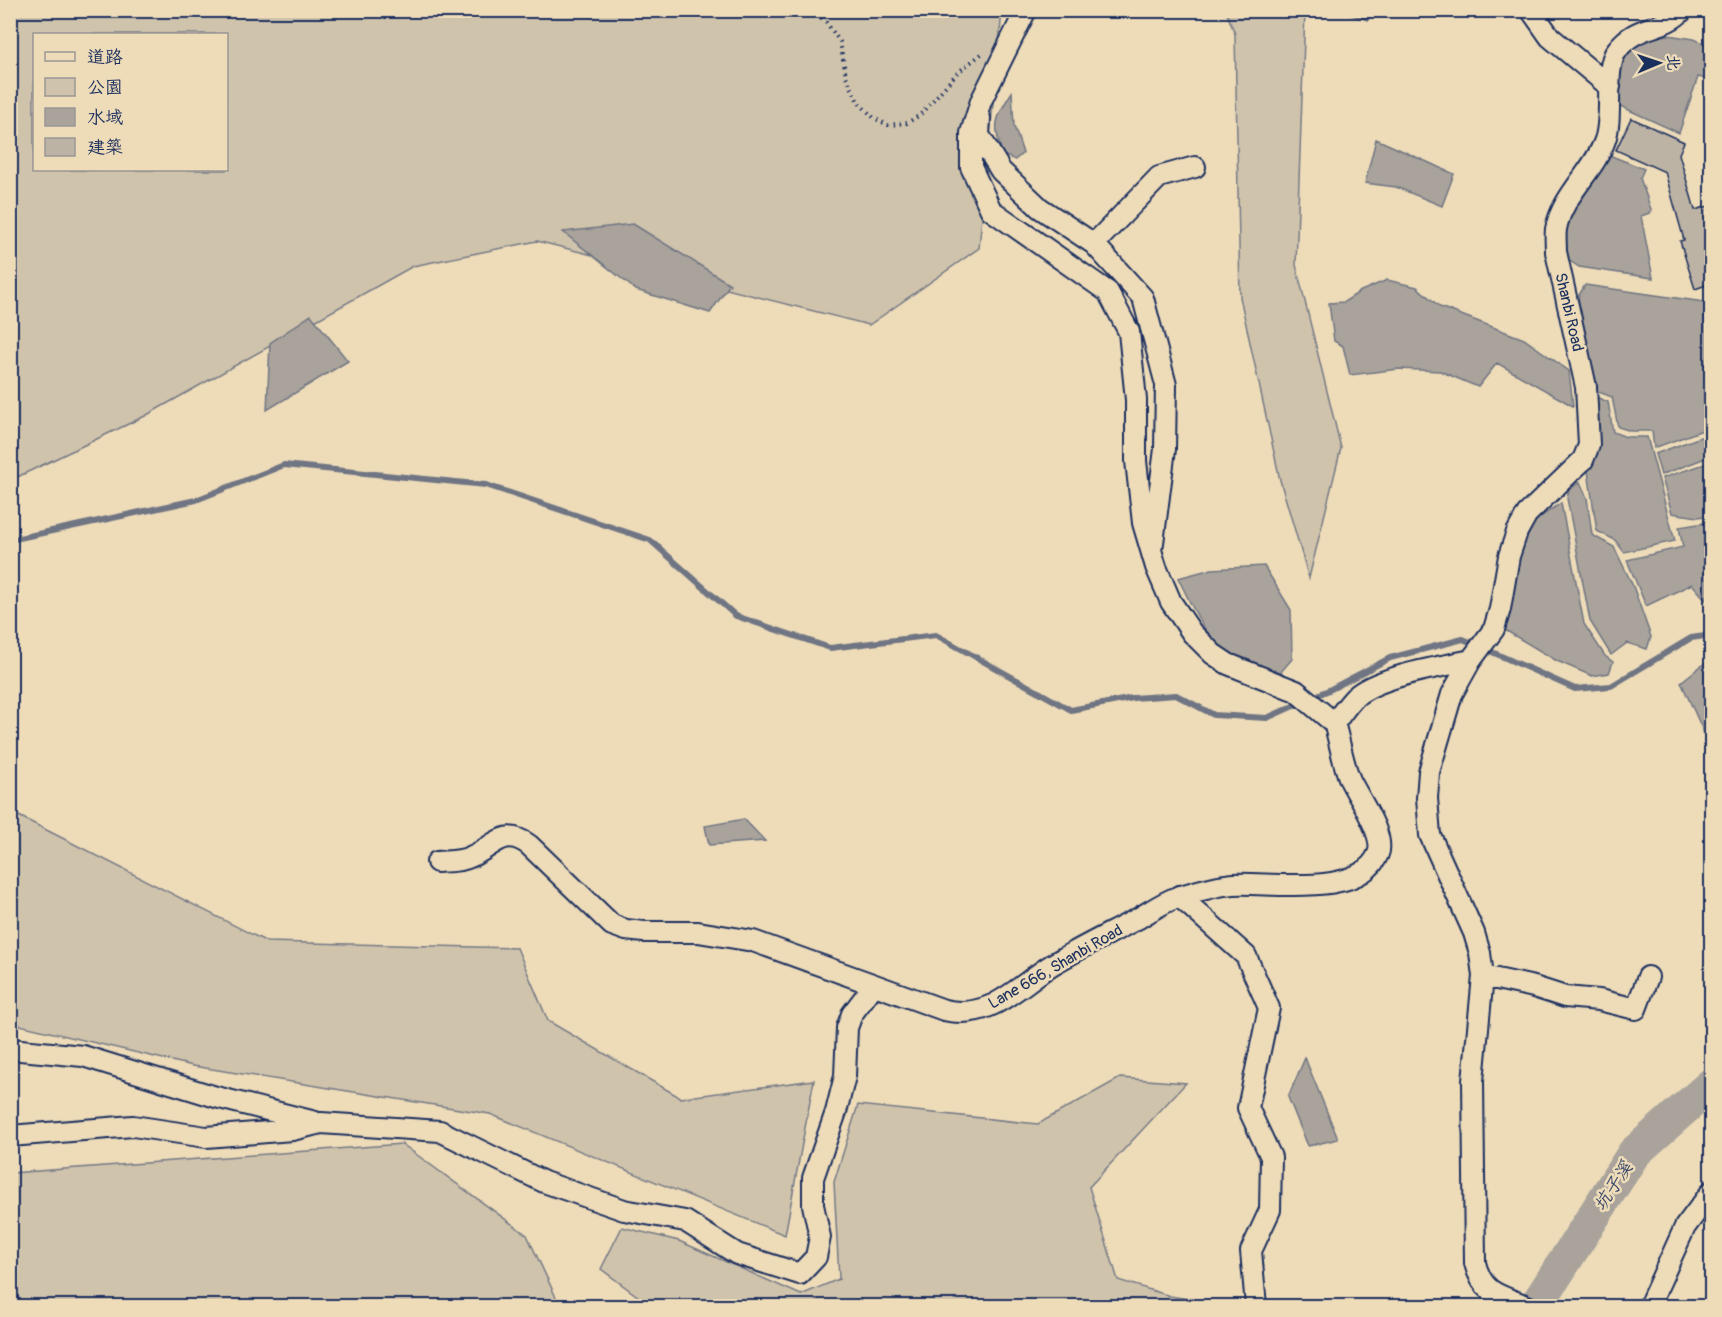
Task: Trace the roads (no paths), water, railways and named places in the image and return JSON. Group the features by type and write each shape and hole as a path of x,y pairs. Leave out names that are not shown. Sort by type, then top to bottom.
{"street":[{"path":"1026,10 981,101 971,134 970,167 991,210 1108,292 1129,332 1136,400 1136,461 1143,523 1151,553 1171,602 1192,633 1213,654 1228,664 1282,685 1309,702 1334,723 1356,696 1375,686 1473,657"},
{"path":"1531,10 1550,37 1610,87"},
{"name":"Shanbi Road","path":"1527,1306 1486,1288 1478,1276 1475,1263 1473,1081 1484,976 1474,933 1430,835 1427,798 1428,772 1452,694 1473,657 1490,635 1500,609 1509,556 1517,532 1527,514 1583,460 1590,446 1586,387 1557,252 1556,230 1561,212 1605,141 1609,126 1611,68 1615,53 1626,39 1664,23 1683,10"},
{"path":"981,101 979,135 1001,171 1040,208 1094,244 1143,298 1166,385 1165,449 1151,553"},
{"path":"1094,244 1159,177 1195,167"},
{"name":"Lane 666, Shanbi Road","path":"437,862 470,857 487,849 501,838 519,838 612,925 626,930 644,932 698,932 753,940 944,1010 959,1013 973,1012 1002,1000 1052,965 1179,896 1232,884 1326,884 1353,877 1366,870 1379,854 1379,841 1350,779 1334,723"},
{"path":"1179,896 1246,956 1269,1008 1248,1108 1271,1157 1270,1210 1251,1251 1256,1306"},
{"path":"1484,976 1534,987 1565,997 1599,1000 1636,1009 1648,977"},
{"path":"10,1049 82,1056 216,1098 321,1123 440,1131 544,1182 624,1210 685,1221 737,1254 800,1274 816,1257 820,1236 813,1205 813,1179 836,1112 845,1076 847,1028 852,1014 874,985"},
{"path":"10,1136 133,1126 207,1137 292,1130 321,1123"},
{"path":"1649,1306 1686,1227 1712,1191"}],"water":[{"path":"1339,11 1372,11 1368,20"},
{"path":"1668,35 1694,39 1711,46 1711,80 1698,77 1679,133 1620,106 1616,79 1628,51 1639,40"},
{"path":"1012,92 1014,126 1023,153 1015,160 1003,155 997,137 999,116"},
{"path":"1376,139 1454,174 1442,206 1396,187 1365,183"},
{"path":"1609,155 1644,169 1640,178 1652,212 1641,216 1653,278 1579,267 1567,259 1560,240 1569,217"},
{"path":"633,224 730,284 710,313 636,290 563,232"},
{"path":"1387,280 1417,287 1440,307 1524,339 1569,371 1573,406 1497,363 1478,387 1440,371 1399,369 1350,375 1343,346 1334,341 1329,303 1344,302 1361,291"},
{"path":"1585,285 1711,303 1711,427 1654,448 1652,431 1631,431 1618,427 1612,397 1596,391 1578,297"},
{"path":"311,315 348,361 267,410 270,343"},
{"path":"1596,397 1608,402 1613,432 1626,437 1647,437 1675,541 1624,552 1615,540 1597,531 1588,471 1598,433"},
{"path":"1711,433 1711,456 1661,475 1655,454"},
{"path":"1711,462 1711,515 1698,517 1672,513 1662,478"},
{"path":"1580,482 1587,498 1592,535 1614,547 1633,586 1651,637 1647,649 1627,643 1611,655 1590,621 1567,498 1569,490"},
{"path":"1561,503 1584,624 1605,656 1613,662 1609,673 1592,676 1557,661 1505,630 1516,546 1532,523"},
{"path":"1711,522 1711,606 1692,584 1646,606 1627,560 1683,547 1679,527"},
{"path":"1264,566 1291,610 1292,659 1281,672 1242,660 1216,643 1201,623 1178,578 1212,569"},
{"path":"1711,658 1711,736 1705,735 1681,682"},
{"path":"744,819 765,841 709,845 705,826"},
{"path":"1305,1058 1338,1139 1308,1146 1288,1097"}],"waterway":[{"path":"10,540 196,500 284,465 486,485 650,540 736,616 830,648 936,635 1071,710 1133,698 1176,695 1214,715 1267,718 1331,689 1390,658 1463,639 1575,689 1611,686 1691,638 1712,635"},
{"name":"坑子溪","path":"1536,1306 1634,1153 1712,1084"}]}
